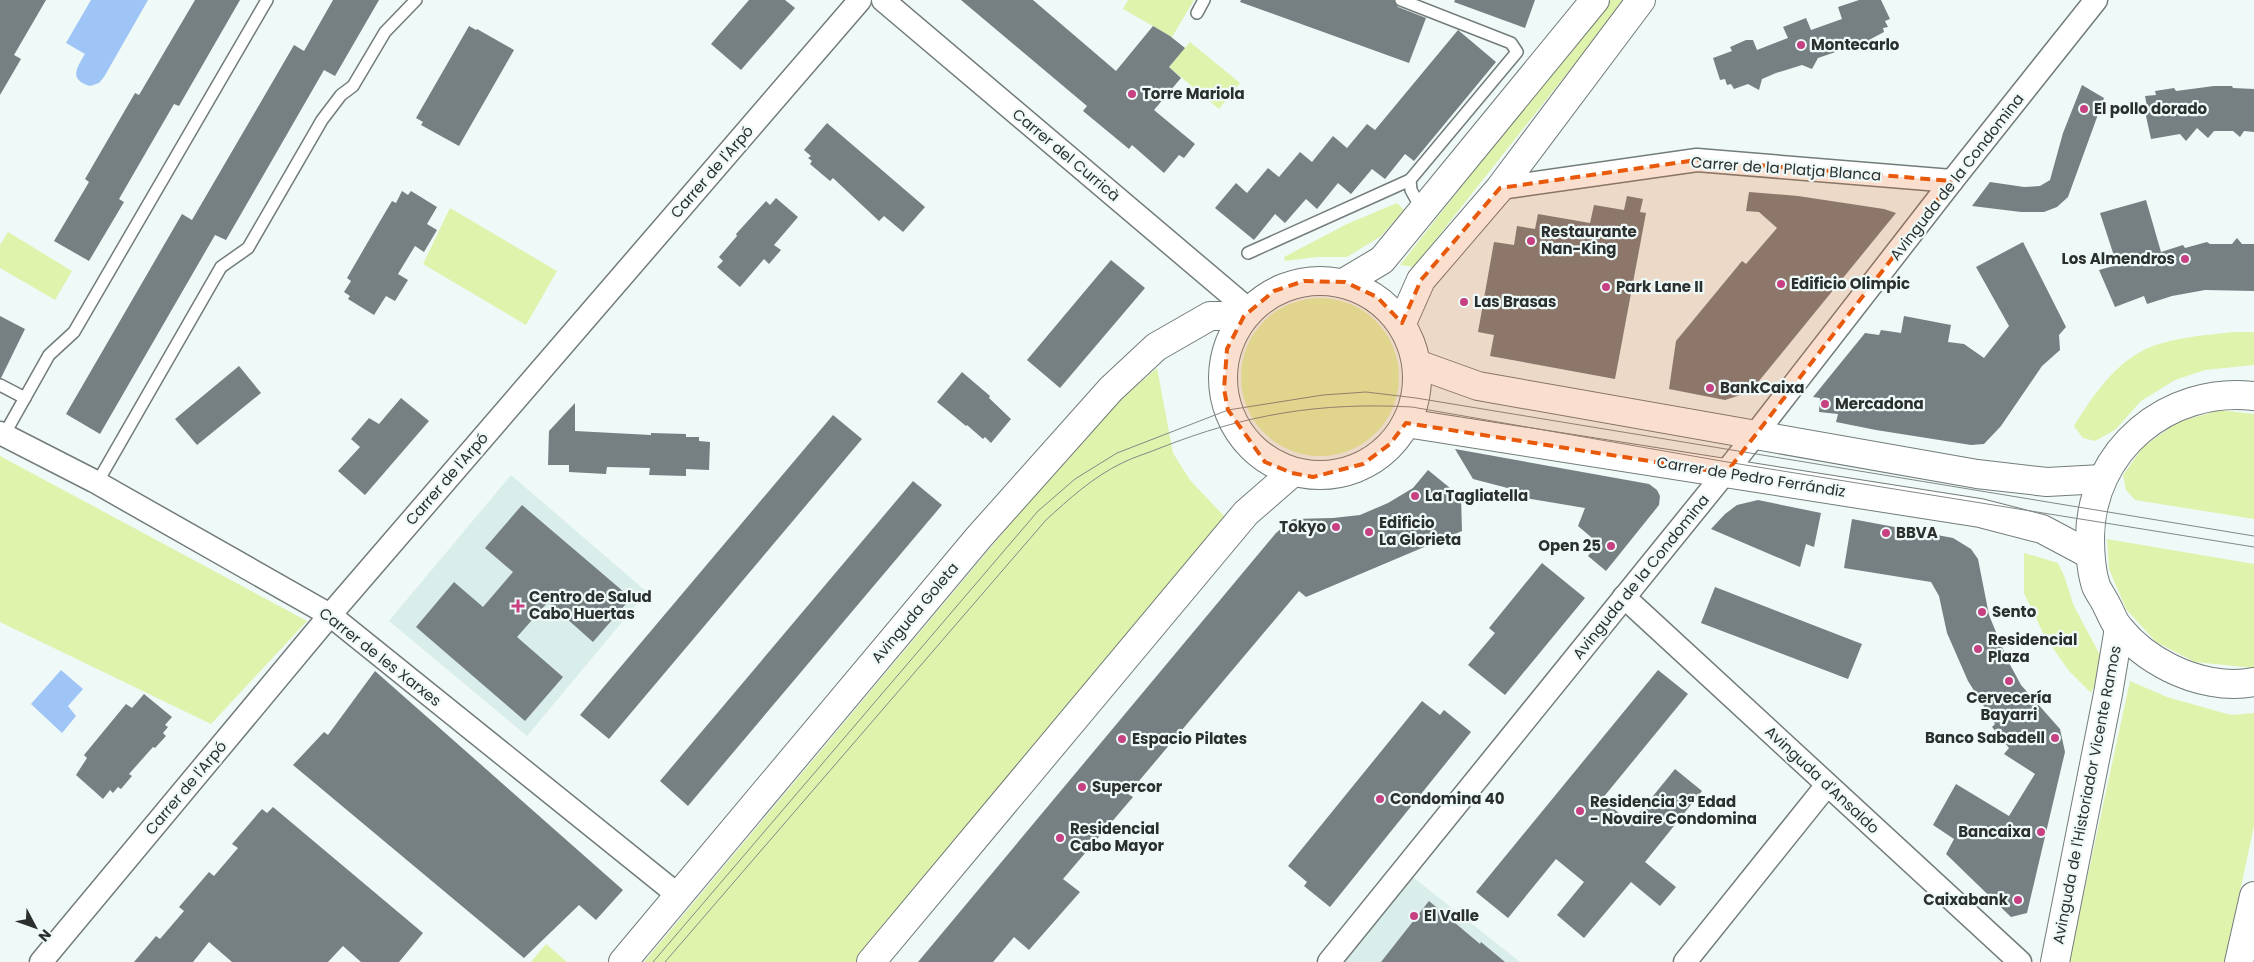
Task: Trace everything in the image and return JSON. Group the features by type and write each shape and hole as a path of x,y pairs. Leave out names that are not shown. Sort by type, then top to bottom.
{"main road":[{"path":"1345,282 1382,260 1595,0"},
{"path":"1402,322 1421,280 1500,188 1641,0"},
{"path":"1304,281 1345,282 1376,297 1402,322 1413,345 1418,364 1416,398 1406,423 1390,444 1363,464 1313,477 1292,473 1265,462 1248,442 1228,410 1224,389 1227,349 1247,313 1274,291 1304,281"},
{"name":"Avinguda Goleta","path":"623,962 979,537 1112,389 1156,348 1210,316 1247,313"},
{"path":"1418,364 1478,386 1977,474 2047,482 2102,479"},
{"path":"2254,396 2236,394 2204,397 2167,410 2137,432 2114,457 2102,479 2092,510 2090,554 2096,586 2119,628 2155,661 2186,676 2230,684 2254,682"},
{"name":"Carrer de Pedro Ferrándiz","path":"1406,423 1980,513 2042,529 2090,554"},
{"path":"871,962 1246,513 1292,473"},
{"name":"Avinguda de l'Historiador Vicente Ramos","path":"2055,962 2108,694 2119,628"},
{"path":"2239,962 2254,896"}],"street":[{"name":"Carrer de l'Arpó","path":"41,962 330,615 860,0"},
{"name":"Carrer del Curricà","path":"883,0 1247,313"},
{"name":"Avinguda de la Condomina","path":"1329,962 1726,473 1952,181 2096,0"},
{"name":"Carrer de la Platja Blanca","path":"1500,188 1697,160 1952,181"},
{"name":"Carrer de les Xarxes","path":"2,434 97,483 330,615 678,895"},
{"name":"Avinguda d'Ansaldo","path":"1624,597 2020,962"},
{"path":"1685,962 1826,785"}],"lane":[{"path":"2,434 49,355 74,332 267,0"},
{"path":"97,483 221,268 248,248 322,120 340,95 353,86 385,32 416,0"},
{"path":"1197,13 1204,0"},
{"path":"1248,253 1410,180 1517,52 1510,42 1401,0"},
{"path":"1410,180 1411,190 1422,210"},
{"path":"0,385 25,398"}],"highlighted area":[{"path":"1697,160 1952,181 1726,473 1406,423 1390,444 1363,464 1313,477 1292,473 1265,462 1228,410 1224,389 1227,349 1244,316 1274,291 1304,281 1345,282 1377,297 1402,323 1421,280 1500,188"}],"shaded area":[{"name":"Centro de Salud Cabo Huertas","path":"511,475 647,592 527,736 389,621"},
{"name":"El Valle","path":"1405,871 1520,962 1329,962"}],"green space":[{"path":"1128,0 1194,0 1172,37 1123,9"},
{"path":"1608,0 1625,0 1414,267 1400,265"},
{"path":"1190,42 1240,83 1219,109 1169,67"},
{"path":"1397,203 1404,210 1381,236 1347,257 1317,257 1285,261 1284,257 1347,224"},
{"path":"450,208 557,271 526,325 423,264"},
{"path":"8,232 72,271 55,300 0,268 0,245"},
{"path":"1312,298 1328,298 1343,301 1357,307 1376,321 1386,333 1396,354 1399,377 1396,400 1386,421 1376,433 1364,443 1343,453 1328,456 1312,456 1297,453 1276,443 1254,421 1244,400 1241,385 1241,369 1244,354 1254,333 1276,311 1297,301"},
{"path":"2233,332 2254,332 2254,365 2205,370 2175,380 2141,401 2115,430 2095,441 2083,438 2074,426 2105,382 2134,355 2166,342"},
{"path":"1157,368 1173,453 1190,480 1224,516 1207,543 857,962 644,962 1099,418"},
{"path":"2220,410 2254,414 2254,519 2135,500 2126,490 2123,475 2143,447 2178,422"},
{"path":"0,456 307,621 211,724 0,622"},
{"path":"2107,539 2254,564 2254,668 2195,662 2156,642 2126,609 2109,569"},
{"path":"2024,553 2058,563 2073,604 2100,655 2099,676 2091,693 2069,671 2045,637 2024,593"},
{"path":"2130,681 2167,697 2231,715 2254,713 2254,826 2225,962 2069,962"},
{"path":"546,944 567,962 531,962"}],"water":[{"path":"91,0 148,0 104,77 99,83 90,86 79,80 76,73 85,54 66,43"},
{"path":"61,670 83,689 68,706 76,716 62,733 31,704"}],"building":[{"path":"0,0 46,0 14,55 21,59 0,95"},
{"path":"195,0 240,0 179,106 174,104 119,199 124,202 89,261 54,241 89,182 85,179 135,93 139,95"},
{"path":"333,0 379,0 335,76 324,70 226,240 215,235 100,434 66,414 182,214 192,220 294,45 304,51"},
{"path":"749,0 785,0 795,8 741,70 711,44"},
{"path":"961,0 1033,0 1116,71 1153,26 1170,36 1185,48 1169,67 1181,78 1154,110 1195,144 1184,158 1179,155 1164,173 1132,145 1129,149 1083,111 1087,106"},
{"path":"1241,0 1394,0 1398,7 1426,18 1409,63 1240,2"},
{"path":"1455,0 1535,0 1525,28 1454,2"},
{"name":"Montecarlo","path":"1859,0 1881,0 1890,19 1885,21 1888,27 1883,28 1884,32 1869,40 1866,49 1856,45 1818,58 1812,69 1802,65 1776,73 1762,79 1759,90 1748,84 1734,89 1731,84 1727,85 1725,79 1720,80 1713,58 1732,51 1730,47 1746,40 1753,40 1757,50 1788,38 1783,27 1806,18 1811,30 1842,19 1838,7"},
{"path":"469,26 514,50 459,146 421,125 423,122 416,118"},
{"path":"1458,30 1496,62 1414,161 1405,154 1385,179 1372,169 1351,194 1338,183 1317,209 1306,199 1285,223 1275,214 1254,240 1215,208 1236,183 1247,193 1268,168 1279,177 1300,152 1312,162 1333,136 1347,148 1367,124 1375,130"},
{"path":"2082,85 2104,98 2068,197 2057,207 2044,212 2021,212 1972,206 1990,182 2024,187 2040,186 2050,180 2063,133"},
{"path":"2214,86 2254,89 2254,132 2244,131 2240,137 2233,131 2214,131 2208,138 2197,128 2186,141 2180,134 2151,139 2144,107 2147,107 2145,96 2156,95 2155,91 2174,88 2176,91"},
{"path":"827,123 925,207 903,232 884,216 879,221 833,178 830,181 810,164 812,161 808,158 811,156 804,150"},
{"path":"402,191 408,195 411,191 437,207 427,224 437,230 424,252 415,246 398,274 408,280 395,301 386,296 374,315 348,299 350,296 344,292 351,281 347,278 392,201 396,203"},
{"name":"Edificio Olimpic","path":"1749,192 1798,196 1884,209 1896,213 1750,392 1725,400 1669,389 1676,341 1742,261 1746,264 1777,228 1759,212 1746,211"},
{"name":"Park Lane II","path":"1627,196 1643,199 1640,212 1646,213 1615,379 1490,356 1494,335 1478,332 1494,242 1514,245 1517,226 1535,229 1538,214 1590,223 1594,205 1624,210"},
{"path":"776,198 798,217 774,245 781,250 769,264 764,259 740,287 717,267 723,261 719,257 737,236 736,234 766,201 770,205"},
{"name":"Los Almendros","path":"2146,200 2161,252 2183,245 2185,248 2207,242 2210,244 2232,244 2237,238 2242,244 2254,244 2254,291 2205,290 2172,296 2147,304 2144,296 2115,307 2099,270 2117,265 2100,213"},
{"path":"2023,242 2066,327 2059,335 2060,350 2042,366 2001,426 1984,444 1971,445 1876,430 1836,422 1838,414 1819,412 1820,398 1813,397 1865,333 1879,335 1881,330 1901,333 1904,316 1951,325 1948,342 1964,344 1984,358 2009,326 1976,267"},
{"path":"1111,260 1145,288 1060,388 1027,360"},
{"path":"0,316 25,329 1,378 0,378"},
{"path":"239,366 261,393 197,445 175,419"},
{"path":"962,372 990,396 989,398 1011,419 991,443 985,437 983,439 937,402"},
{"path":"401,398 429,421 365,495 338,471 360,447 351,439 369,418 379,424"},
{"path":"575,403 575,431 651,435 651,433 686,434 686,437 699,437 699,441 710,442 709,470 686,469 686,476 649,475 650,468 607,467 606,474 569,472 569,465 548,465 549,431"},
{"path":"833,415 862,439 609,739 580,715"},
{"path":"1455,449 1649,484 1657,490 1660,496 1659,505 1606,571 1588,556 1598,543 1578,526 1585,508 1525,498 1519,491 1473,479"},
{"path":"1428,470 1461,497 1462,531 1306,597 1299,591 1128,794 1133,797 1063,879 1080,892 1029,950 1014,937 993,962 918,962 1276,533 1293,519 1360,515 1388,503 1413,488"},
{"path":"913,481 942,505 688,806 660,781"},
{"path":"1758,500 1821,513 1814,547 1806,544 1800,567 1711,529 1725,514 1737,505"},
{"path":"522,505 631,598 593,642 548,602 517,637 563,677 525,721 416,627 454,582 483,607 513,572 485,548"},
{"name":"Residencial Plaza","path":"1852,519 1953,538 1971,549 1978,559 1989,615 2007,659 2021,685 2060,729 2065,752 2027,913 2011,917 1946,854 1954,839 1933,825 1956,784 2009,816 2035,774 2004,754 2009,748 1992,727 1995,724 1968,681 1947,633 1939,596 1931,582 1844,568"},
{"path":"1542,563 1585,598 1505,695 1468,665 1495,633 1489,628"},
{"path":"1715,587 1862,644 1848,679 1701,623"},
{"name":"Residencia 3ª Edad - Novaire Condomina","path":"1658,670 1688,694 1602,799 1631,823 1675,769 1702,791 1645,862 1676,887 1660,906 1631,882 1584,938 1557,915 1584,882 1556,859 1508,918 1476,892"},
{"path":"375,671 623,890 596,920 579,905 524,958 293,765 324,732 328,735"},
{"path":"144,694 172,717 165,725 168,727 163,733 166,736 155,748 153,747 129,774 132,776 121,789 118,787 113,793 110,790 103,799 76,775 87,758 84,755 126,704 132,708"},
{"name":"Condomina 40","path":"1422,701 1440,715 1444,710 1471,732 1330,907 1304,886 1307,882 1288,866"},
{"path":"273,807 423,933 399,962 361,962 343,946 328,962 232,962 209,942 193,962 134,962 156,936 160,939 184,911 179,907 209,872 214,876 238,848 232,844 262,809 267,813"},
{"path":"1429,901 1480,944 1481,942 1505,962 1381,962"}],"tram line":[{"path":"653,962 1038,511 1075,479 1117,453 1228,410 1323,395 1366,392 1416,398 2254,536"},
{"path":"665,962 1046,520 1082,489 1111,469 1136,457 1192,436 1223,427 1284,413 1315,409 1379,406 1412,407 1733,463 2254,547"}],"place":[{"name":"Montecarlo","path":"1801,45"},
{"name":"Torre Mariola","path":"1132,94"},
{"name":"El pollo dorado","path":"2084,109"},
{"name":"Restaurante Nan-King","path":"1531,241"},
{"name":"Los Almendros","path":"2185,259"},
{"name":"Edificio Olimpic","path":"1781,284"},
{"name":"Park Lane II","path":"1606,287"},
{"name":"Las Brasas","path":"1464,302"},
{"name":"BankCaixa","path":"1710,388"},
{"name":"Mercadona","path":"1825,404"},
{"name":"La Tagliatella","path":"1415,496"},
{"name":"Tokyo","path":"1336,527"},
{"name":"Edificio La Glorieta","path":"1369,532"},
{"name":"BBVA","path":"1886,533"},
{"name":"Open 25","path":"1611,546"},
{"name":"Centro de Salud Cabo Huertas","path":"518,606"},
{"name":"Sento","path":"1982,612"},
{"name":"Residencial Plaza","path":"1978,649"},
{"name":"Cervecería Bayarri","path":"2009,681"},
{"name":"Banco Sabadell","path":"2055,738"},
{"name":"Espacio Pilates","path":"1122,739"},
{"name":"Supercor","path":"1082,787"},
{"name":"Condomina 40","path":"1380,799"},
{"name":"Residencia 3ª Edad - Novaire Condomina","path":"1580,811"},
{"name":"Bancaixa","path":"2041,832"},
{"name":"Residencial Cabo Mayor","path":"1060,838"},
{"name":"Caixabank","path":"2018,900"},
{"name":"El Valle","path":"1414,916"}]}
